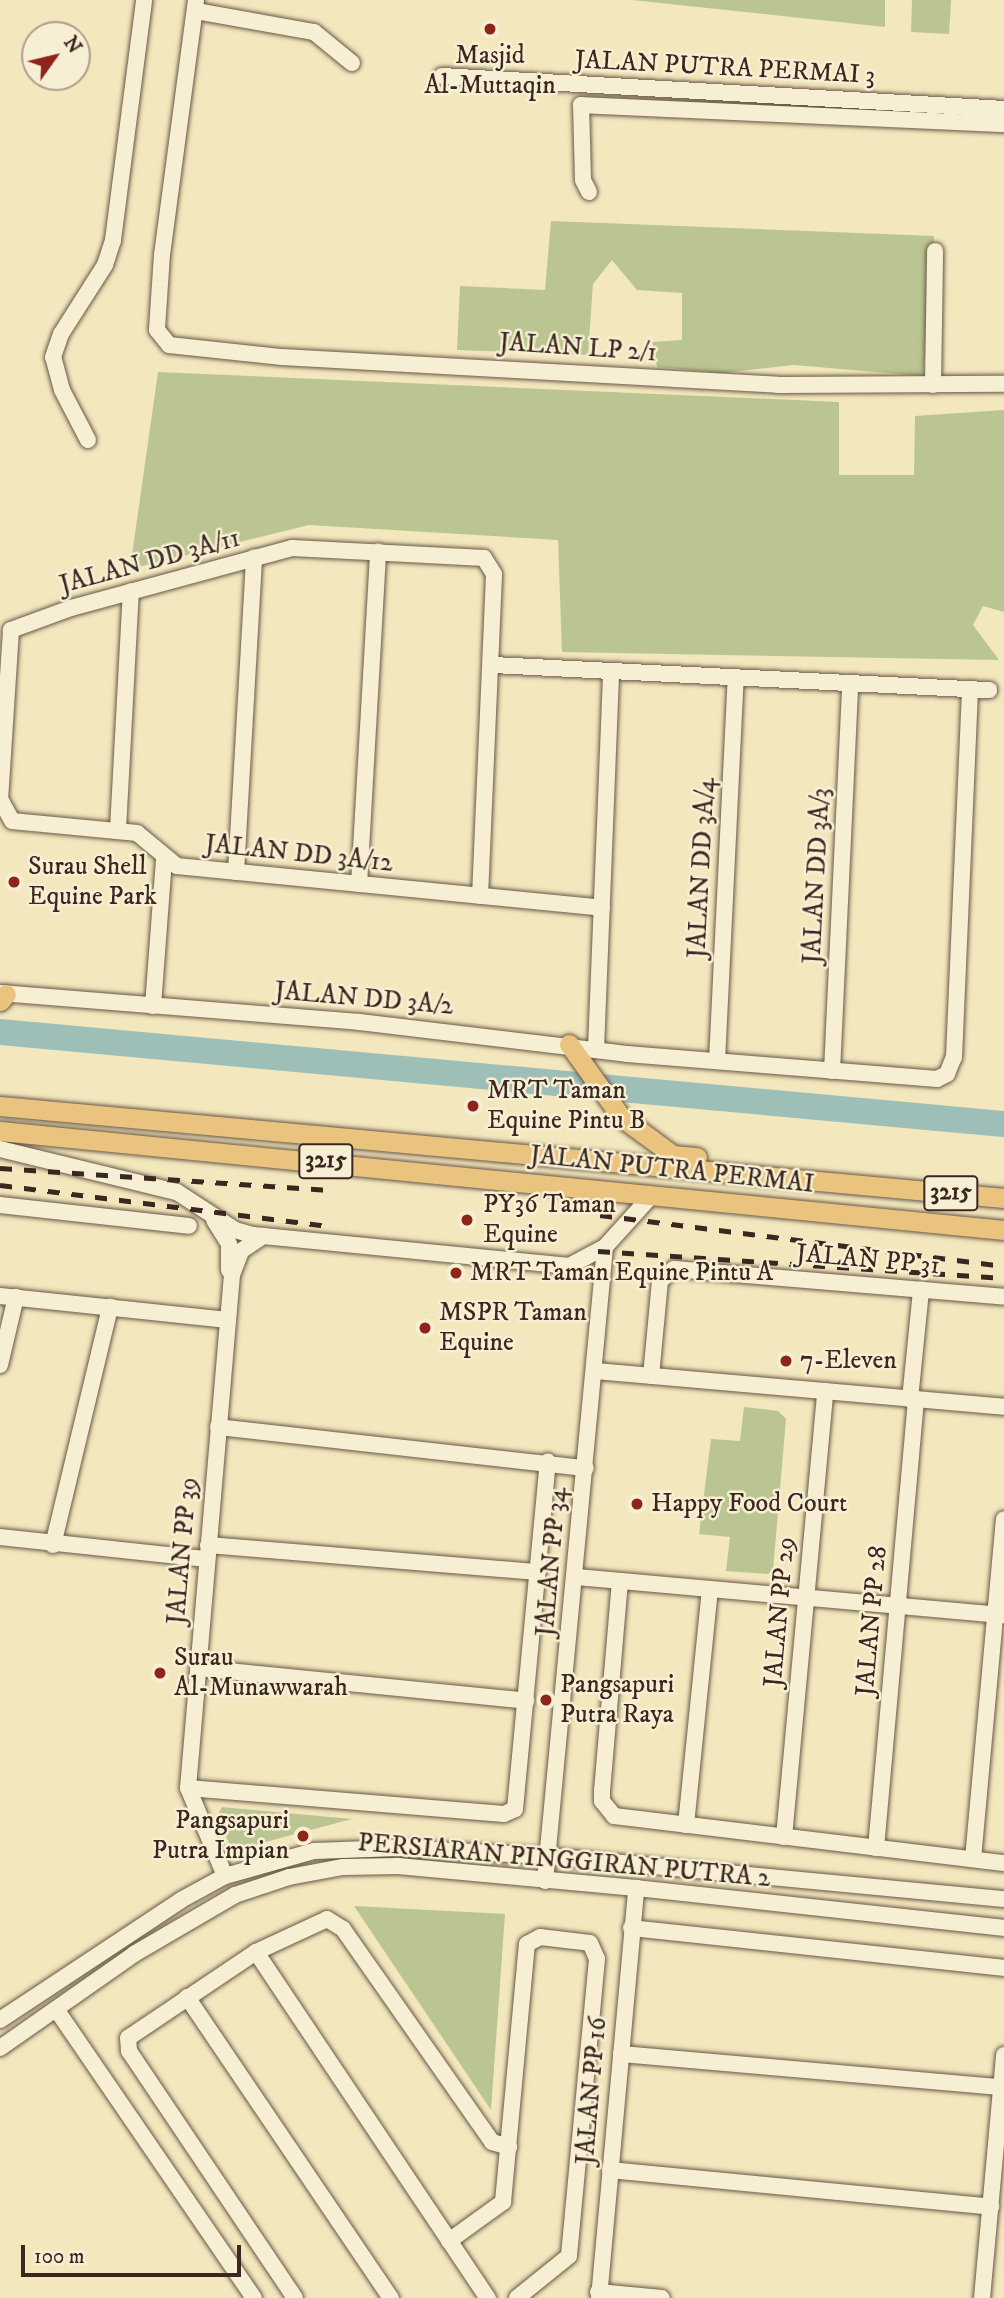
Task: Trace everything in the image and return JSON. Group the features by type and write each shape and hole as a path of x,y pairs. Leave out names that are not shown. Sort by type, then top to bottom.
{"main road":[{"path":"569,1044 592,1056 621,1117 673,1155 823,1171 898,1188"},
{"name":"JALAN PUTRA PERMAI","path":"0,1106 1004,1198"},
{"name":"JALAN PUTRA PERMAI","path":"0,1131 1004,1230"}],"street":[{"path":"88,440 62,390 53,357 61,334 105,265 113,240 144,0"},
{"path":"196,6 313,33 352,63"},
{"name":"JALAN LP 2/1","path":"196,6 166,211 157,330 169,345 270,356 778,385 1004,384"},
{"name":"JALAN PUTRA PERMAI 3","path":"442,75 1004,108"},
{"path":"589,191 583,180 581,105 1004,124"},
{"path":"933,385 935,251"},
{"name":"JALAN DD 3A/11","path":"7,816 0,799 11,630 131,591 299,548 478,556 490,562 494,570 493,665"},
{"path":"359,884 378,552"},
{"path":"236,872 254,558"},
{"path":"118,829 131,591"},
{"path":"480,896 493,665 989,690"},
{"path":"611,671 602,908 592,1056 627,1054 937,1079 947,1074 954,1057 970,689"},
{"name":"JALAN DD 3A/4","path":"717,1061 736,677"},
{"name":"JALAN DD 3A/3","path":"832,1071 850,683"},
{"name":"JALAN DD 3A/12","path":"7,816 19,824 118,829 137,834 164,860 177,866 602,908"},
{"path":"153,1006 164,860"},
{"name":"JALAN DD 3A/2","path":"2,996 153,1006 569,1044"},
{"path":"0,1149 149,1183 200,1203 235,1230 263,1236 569,1266 605,1247 652,1195"},
{"path":"200,1203 229,1244 232,1275"},
{"path":"0,1205 189,1226"},
{"name":"JALAN PP 39","path":"225,1876 188,1788 232,1275 241,1251 263,1236"},
{"name":"JALAN PP 34","path":"545,1881 576,1577 605,1247"},
{"name":"JALAN PP 31","path":"651,1376 660,1281 674,1269 1004,1297"},
{"name":"JALAN PP 28","path":"876,1848 898,1605 921,1290"},
{"path":"0,1365 8,1297 228,1320"},
{"path":"53,1545 110,1307"},
{"path":"595,1371 1004,1407"},
{"name":"JALAN PP 29","path":"784,1837 825,1391"},
{"path":"218,1427 586,1468"},
{"path":"188,1788 504,1814 515,1809 548,1462"},
{"path":"973,1859 1000,1614 1004,1518"},
{"path":"0,1537 53,1545 538,1572"},
{"path":"576,1577 1000,1614"},
{"path":"620,1581 602,1790 602,1801 614,1816 1004,1863"},
{"path":"686,1825 710,1589"},
{"path":"198,1668 526,1701"},
{"name":"PERSIARAN PINGGIRAN PUTRA 2","path":"0,2020 181,1900 225,1876 314,1851 397,1847 548,1856 1004,1899"},
{"name":"PERSIARAN PINGGIRAN PUTRA 2","path":"0,2048 176,1927 235,1895 289,1877 343,1867 398,1866 636,1888 1004,1928"},
{"name":"JALAN PP 16","path":"598,2295 636,1888"},
{"path":"295,2298 127,2046 128,2038 256,1952 319,1920 339,1924 492,2142 509,2147"},
{"path":"631,1928 1004,1968"},
{"path":"449,2241 503,2204 527,1944 540,1937 585,1942 597,1953 581,2157 568,2258 517,2298"},
{"path":"256,1952 488,2298"},
{"path":"187,1997 391,2298"},
{"path":"57,2009 254,2298"},
{"path":"621,2054 1001,2087"},
{"path":"982,2298 1004,2055"},
{"path":"581,2157 610,2170"},
{"path":"579,2174 610,2170 991,2207"},
{"path":"598,2295 662,2298"}],"green space":[{"path":"632,0 885,0 885,27"},
{"path":"912,0 951,0 949,34 911,32"},
{"path":"551,221 934,236 923,376 794,365 722,373 657,367 652,342 682,340 682,293 637,290 612,260 593,284 588,355 457,350 460,286 545,290"},
{"path":"158,372 839,402 839,475 914,475 915,416 1004,410 1004,612 983,606 973,625 999,660 562,652 558,540 309,525 130,569"},
{"path":"744,1407 778,1411 786,1419 773,1570 768,1574 726,1571 730,1537 699,1534 711,1439 740,1441"},
{"path":"222,1807 352,1819 243,1848 230,1845 217,1817"},
{"path":"354,1906 505,1914 491,2110"}],"waterway":[{"path":"0,1032 1004,1124"}],"railway":[{"path":"0,1168 333,1190"},
{"path":"0,1185 330,1226"},
{"path":"600,1215 1004,1266"},
{"path":"598,1251 1004,1278"}],"place":[{"name":"Masjid Al-Muttaqin","path":"490,29"},
{"name":"Surau Shell Equine Park","path":"14,882"},
{"name":"MRT Taman Equine Pintu B","path":"473,1106"},
{"name":"PY36 Taman Equine","path":"467,1220"},
{"name":"MRT Taman Equine Pintu A","path":"456,1273"},
{"name":"MSPR Taman Equine","path":"425,1328"},
{"name":"7-Eleven","path":"786,1361"},
{"name":"Happy Food Court","path":"637,1504"},
{"name":"Surau Al-Munawwarah","path":"160,1673"},
{"name":"Pangsapuri Putra Raya","path":"546,1700"},
{"name":"Pangsapuri Putra Impian","path":"303,1836"}]}
